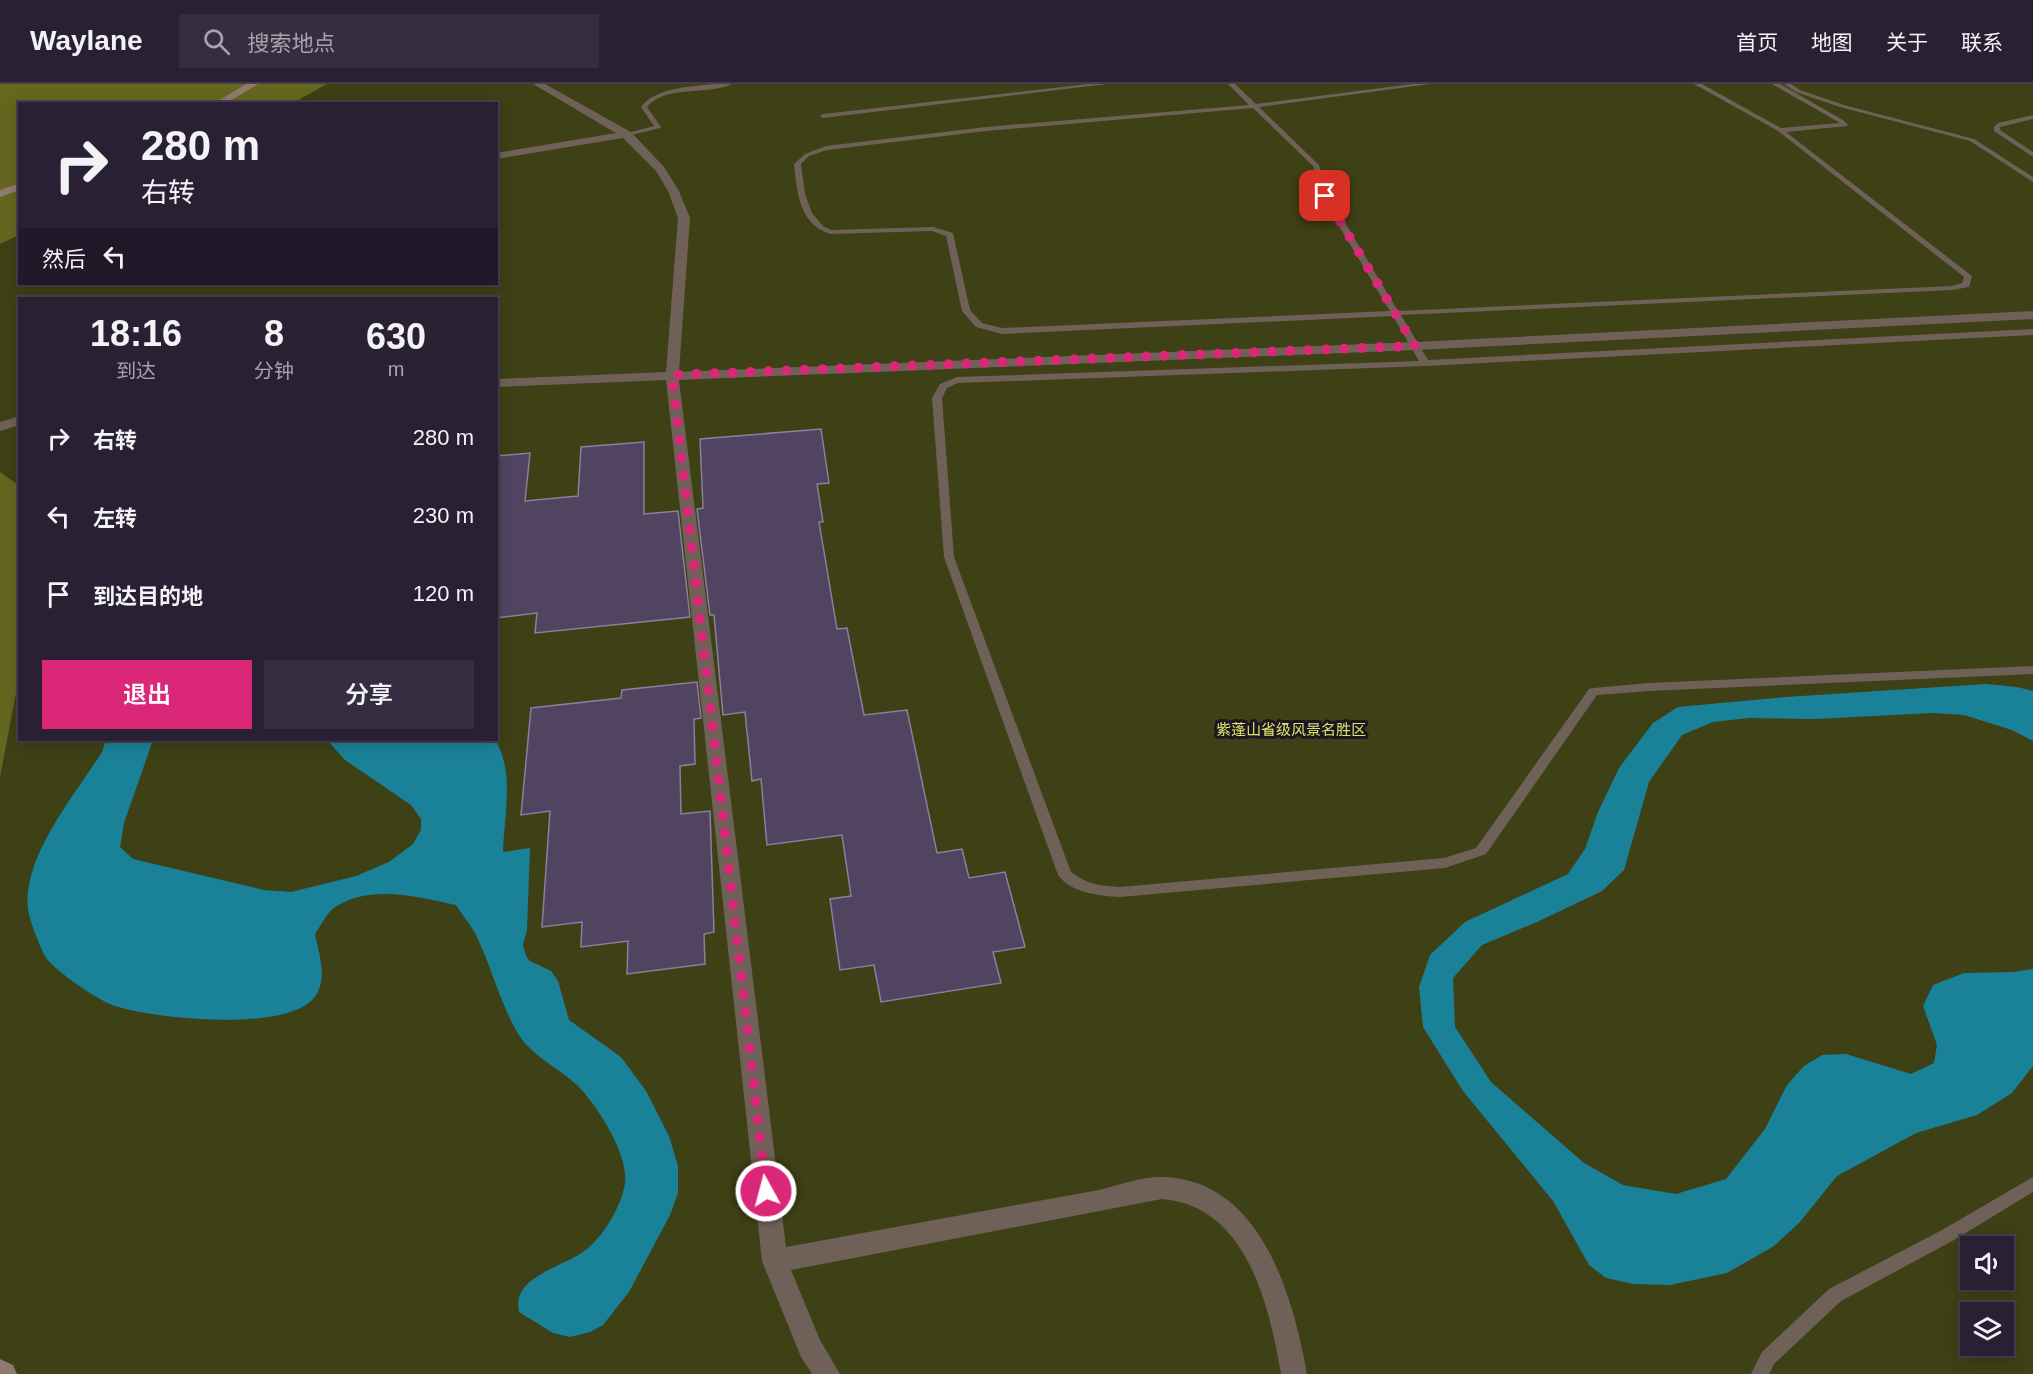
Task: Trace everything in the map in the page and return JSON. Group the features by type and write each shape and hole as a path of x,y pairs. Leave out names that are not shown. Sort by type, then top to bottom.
{"street":[{"path":"221,102 253,84"},
{"path":"538,84 627,134 658,165 676,195 684,218 672,375 775,1261 810,1348 827,1374"},
{"path":"498,156 627,134"},
{"path":"0,194 18,187"},
{"path":"498,383 1415,346 2033,315"},
{"path":"0,427 18,421"},
{"path":"775,1261 1099,1201 1145,1190 1176,1189 1202,1199 1227,1215 1244,1233 1259,1258 1280,1312 1294,1374"},
{"path":"0,1372 4,1374"}],"lane":[{"path":"627,134 658,127 644,107 650,98 671,92 729,84"},
{"path":"823,117 1104,84"},
{"path":"1231,84 1316,165 1325,196 1425,363"},
{"path":"1427,84 1254,106 986,129 826,148 807,155 797,164 804,208 820,229 830,232 929,229 950,235 966,311 980,325 1002,331 1928,289 1966,285 1968,276 1780,130 1697,84"},
{"path":"1775,84 1845,125 1780,130"},
{"path":"1787,84 1798,91 1842,106 1972,140 2033,180"},
{"path":"2033,117 2000,124 1997,131 2033,155"},
{"path":"2033,332 1425,363 957,380 943,386 937,398 949,557 1065,874 1098,891 1120,892 1446,863 1481,851 1593,692 1649,687 2033,670"},
{"path":"1760,1374 1768,1358 1835,1295 1948,1235 2033,1184"}],"green space":[{"name":"紫蓬山省级风景名胜区","path":"0,84 2033,84 2033,1374 0,1374"}],"shaded area":[{"path":"0,84 327,84 295,102 18,102 18,235 0,244"},
{"path":"0,472 18,485 18,682 0,777"}],"water":[{"path":"1986,684 2033,691 2033,741 2012,730 1964,715 1932,713 1815,719 1749,718 1713,722 1682,735 1649,782 1624,870 1602,891 1482,945 1453,978 1455,1027 1491,1082 1584,1163 1623,1185 1676,1194 1726,1179 1765,1129 1787,1085 1804,1066 1822,1055 1846,1054 1911,1074 1934,1063 1937,1045 1923,1006 1933,985 1964,973 2013,972 2033,969 2033,1066 2012,1093 1977,1115 1916,1133 1837,1176 1799,1223 1774,1246 1727,1273 1670,1285 1634,1284 1606,1278 1589,1265 1553,1201 1463,1091 1423,1027 1419,987 1430,955 1465,922 1568,874 1585,849 1598,812 1619,768 1653,723 1678,707 1786,697"},
{"path":"106,741 153,741 124,823 120,847 133,859 264,890 291,892 356,876 389,862 413,844 421,830 421,819 411,805 345,760 328,741 496,741 501,752 507,780 503,852 530,848 527,930 523,945 526,956 530,961 551,971 558,981 569,1020 621,1057 646,1091 669,1136 678,1166 678,1193 670,1215 629,1292 603,1325 590,1332 570,1337 553,1333 519,1312 519,1299 523,1289 531,1281 578,1255 600,1236 620,1201 625,1183 625,1172 610,1131 586,1094 530,1048 517,1032 476,935 456,905 410,896 379,894 349,900 335,907 315,934 322,967 318,992 313,999 298,1009 275,1016 218,1020 134,1011 98,998 66,977 50,962 45,956 30,919 28,889 33,869 53,827 102,752"}],"building":[{"path":"821,429 829,483 817,484 823,522 819,522 837,629 847,628 864,715 907,710 937,853 962,849 969,878 1005,872 1025,947 993,952 1001,983 881,1002 874,965 840,970 830,899 851,896 842,835 767,845 761,779 752,781 745,712 723,715 714,615 710,615 697,509 703,508 700,439"},
{"path":"644,442 644,514 678,511 690,617 535,633 537,613 498,618 498,456 530,453 525,501 578,496 581,447"},
{"path":"697,682 701,718 694,719 695,764 680,766 681,814 710,811 714,932 704,934 705,964 627,974 628,941 581,947 582,922 542,927 550,811 521,815 531,708 621,698 622,690"}],"route":[{"path":"766,1191 672,375 1415,346 1325,196"}]}
